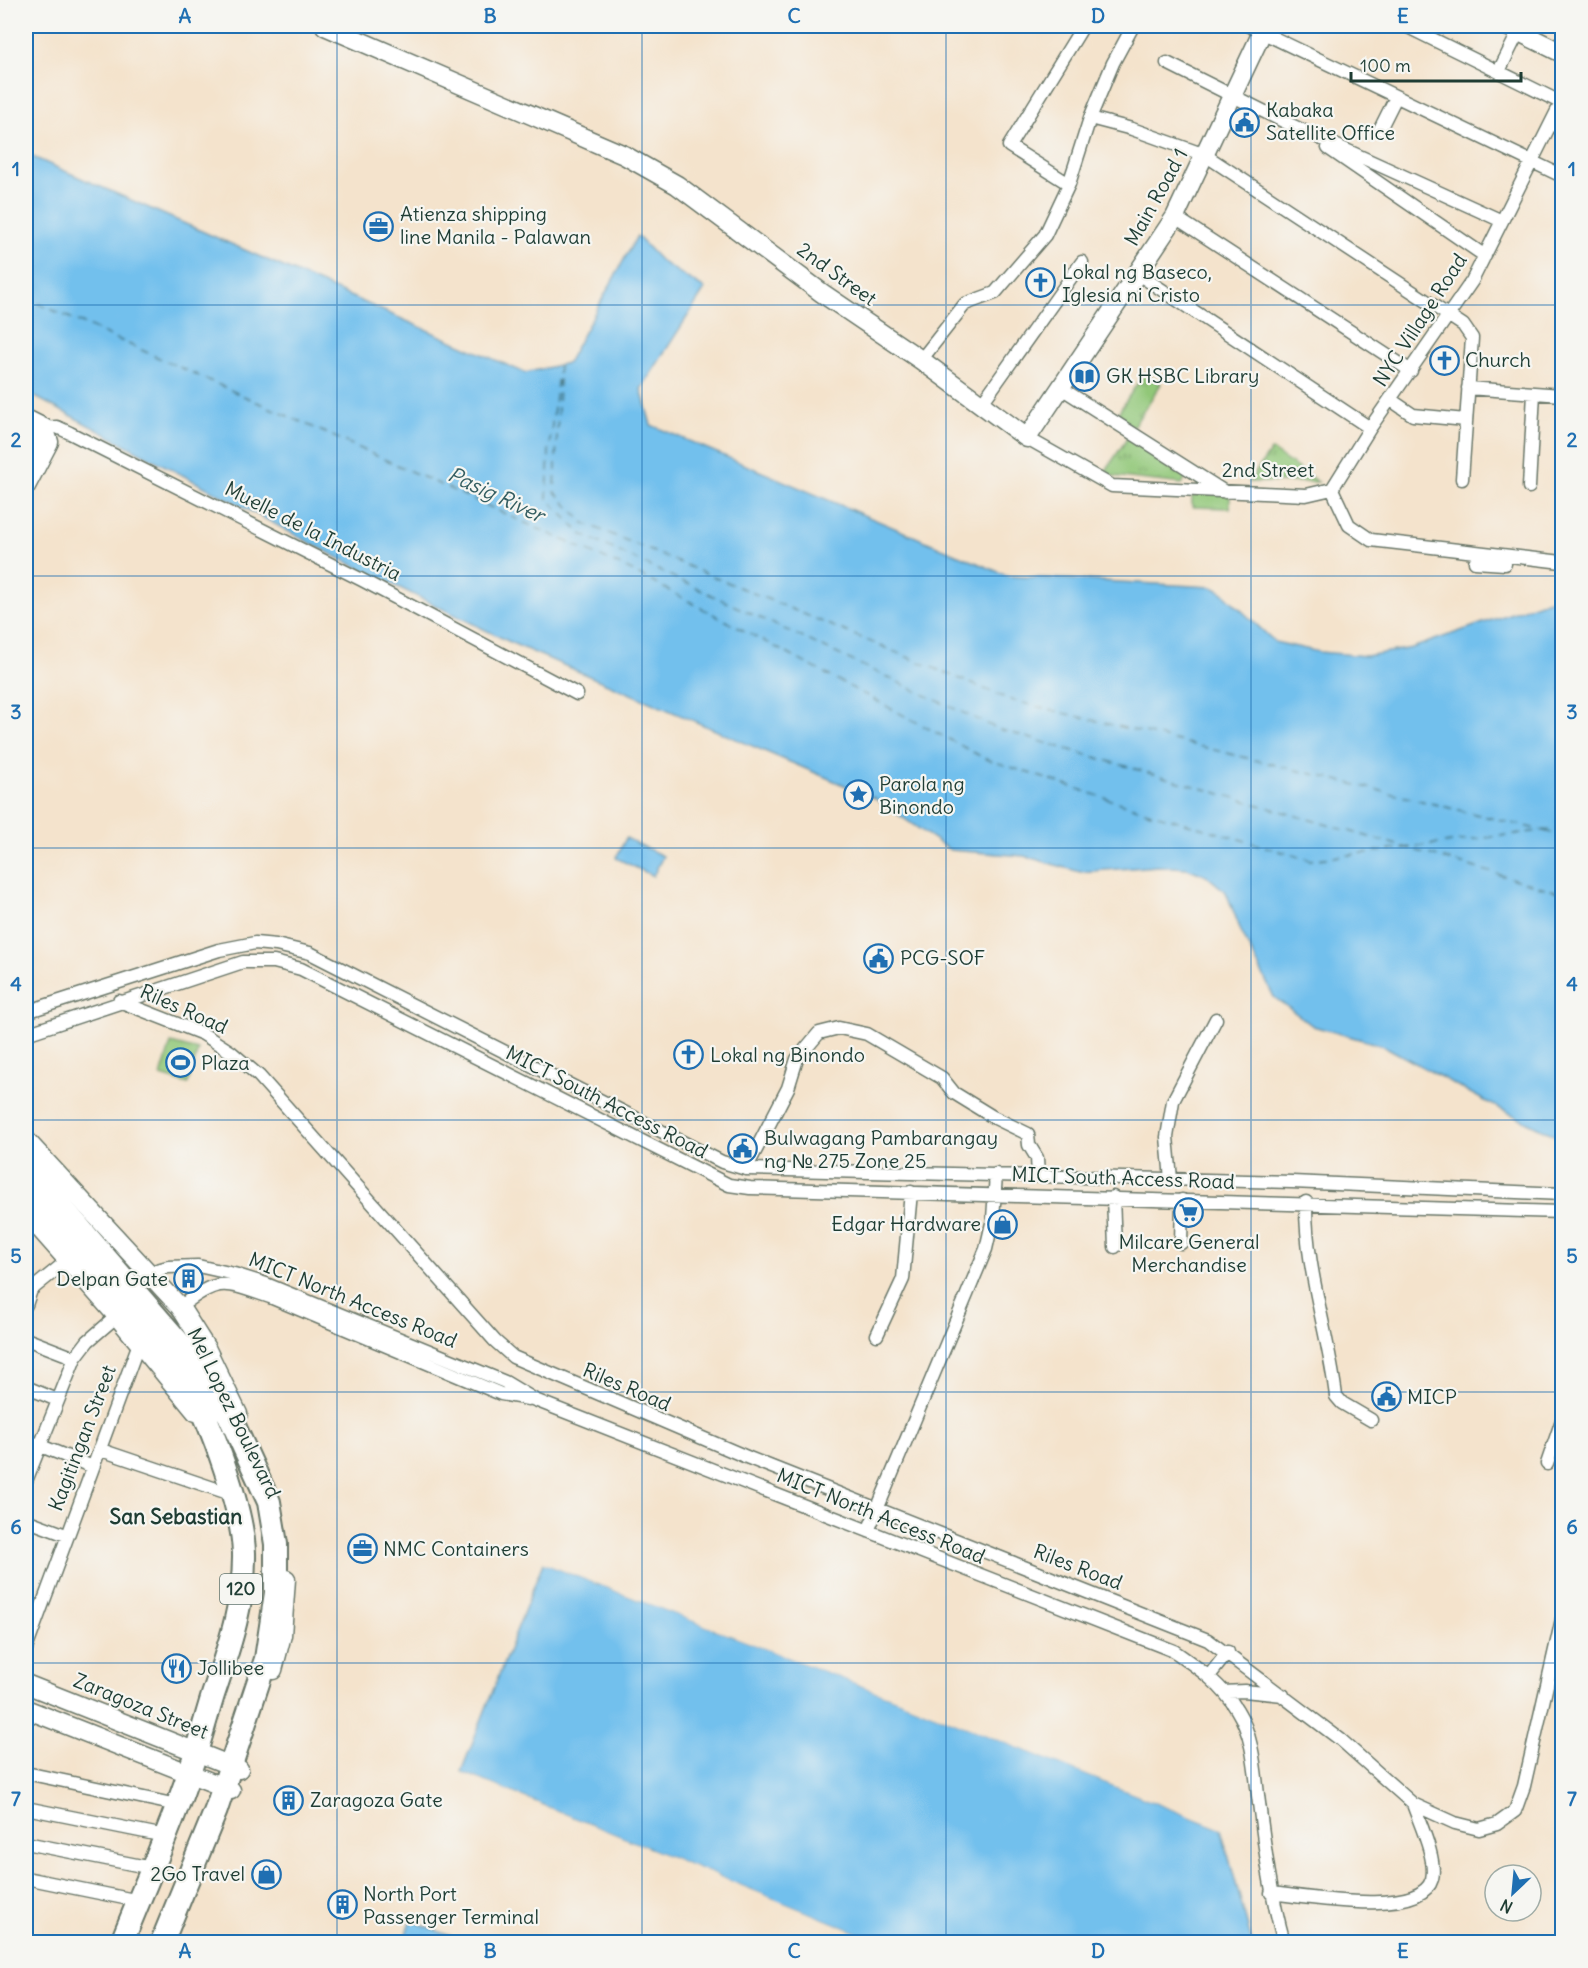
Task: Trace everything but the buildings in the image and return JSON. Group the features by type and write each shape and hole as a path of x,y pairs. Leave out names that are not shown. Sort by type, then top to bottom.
{"highway":[{"name":"Mel Lopez Boulevard","path":"26,1166 180,1357 208,1426 231,1494 240,1526 244,1553 238,1609 189,1774 122,1942"},
{"name":"Mel Lopez Boulevard","path":"26,1190 225,1407 269,1502 276,1544 276,1593 266,1659 235,1767 162,1942"}],"street":[{"name":"2nd Street","path":"325,26 624,154 677,185 822,293 982,403 1027,438 1112,486 1306,495 1332,489"},
{"path":"1069,184 1009,146 1083,26"},
{"path":"921,360 965,304 985,299 1008,282 1045,235 1069,184 1090,118 1113,63 1133,26"},
{"path":"1407,26 1562,102"},
{"path":"1258,28 1396,97 1563,176"},
{"name":"Main Road 1","path":"1027,438 1175,217 1234,95 1258,28"},
{"path":"1499,71 1513,28 1563,53"},
{"path":"1167,63 1292,125 1502,221"},
{"path":"1380,129 1396,97"},
{"name":"NYC Village Road","path":"1332,489 1370,428 1472,281 1562,102"},
{"path":"1090,118 1132,129 1205,155 1463,325 1472,338 1462,479"},
{"path":"1292,125 1485,256"},
{"path":"1175,217 1411,371"},
{"path":"982,403 1082,262"},
{"path":"1138,274 1370,428"},
{"path":"1061,388 1225,492"},
{"path":"1468,388 1563,395"},
{"path":"1529,487 1534,393"},
{"path":"1391,400 1413,415 1466,420"},
{"name":"Muelle de la Industria","path":"26,419 44,428 57,427 70,433 362,580 578,694"},
{"path":"26,447 44,428 49,442 26,486"},
{"path":"1332,489 1349,525 1371,540 1563,562"},
{"path":"1475,562 1563,569"},
{"name":"MICT South Access Road","path":"26,1012 219,950 255,943 276,945 310,953 722,1162 746,1169 1398,1186 1563,1194"},
{"path":"219,950 224,968"},
{"name":"MICT South Access Road","path":"26,1034 119,1001 243,962 274,962 301,969 729,1185 750,1188 1306,1202 1563,1212"},
{"name":"Riles Road","path":"119,1001 203,1034 231,1052 259,1076 495,1341 513,1357 622,1406 877,1509 1172,1623 1228,1652 1357,1754 1413,1804"},
{"path":"1160,1198 1165,1179 1167,1137 1173,1101 1216,1019"},
{"path":"746,1169 788,1088 797,1059 819,1033 839,1028 867,1034 942,1078 954,1093 993,1117 1028,1134 1029,1145 1037,1158 1038,1175"},
{"name":"Mel Lopez Boulevard","path":"26,1140 180,1307 206,1348 278,1498 285,1541 286,1601 282,1635 260,1712 235,1767"},
{"path":"868,1530 986,1249 993,1219 996,1174"},
{"path":"1398,1186 1398,1206"},
{"path":"877,1335 903,1279 911,1192"},
{"path":"1113,1197 1115,1247"},
{"path":"1181,1243 1182,1200"},
{"path":"1306,1202 1305,1225 1309,1256 1336,1396 1342,1403 1371,1420"},
{"name":"Mel Lopez Boulevard","path":"26,1213 117,1316 208,1426"},
{"path":"26,1305 31,1290 68,1260"},
{"name":"MICT North Access Road","path":"150,1272 168,1267 210,1267 266,1284 505,1382 535,1400 1174,1652 1209,1676 1238,1711 1252,1752 1271,1893 1284,1942"},
{"name":"MICT North Access Road","path":"180,1307 207,1287 234,1286 270,1297 501,1394 535,1400"},
{"path":"26,1481 75,1358 88,1341 117,1316"},
{"path":"26,1339 75,1358"},
{"name":"Kagitingan Street","path":"26,1649 31,1617 101,1449 139,1343"},
{"path":"26,1388 57,1400"},
{"path":"1547,1464 1563,1420"},
{"path":"26,1440 93,1467"},
{"path":"101,1449 231,1494"},
{"path":"26,1520 66,1535"},
{"path":"1413,1804 1455,1823 1479,1829 1497,1824 1515,1811 1524,1786 1563,1619"},
{"path":"1209,1676 1228,1652"},
{"name":"Zaragoza Street","path":"26,1684 235,1767"},
{"path":"1224,1692 1244,1691 1285,1695"},
{"path":"26,1709 189,1774 224,1794"},
{"path":"26,1773 177,1805"},
{"path":"1271,1893 1369,1902 1409,1900 1422,1894 1432,1880 1430,1849 1413,1804"},
{"path":"26,1808 165,1836"},
{"path":"26,1844 152,1868"},
{"path":"26,1878 138,1901"}],"green space":[{"path":"1144,373 1161,384 1133,427 1116,416"},
{"path":"1128,437 1189,474 1182,484 1103,475"},
{"path":"1271,450 1318,482 1249,482"},
{"path":"1192,490 1230,491 1230,508 1192,507"},
{"name":"Plaza","path":"171,1043 198,1050 188,1084 161,1076"}],"water":[{"name":"Pasig River","path":"26,154 525,373 567,363 637,236 662,262 705,289 641,389 651,425 1008,576 1212,587 1222,592 1275,642 1319,652 1366,656 1412,648 1549,600 1562,600 1562,1139 1485,1101 1384,1046 1313,1026 1274,997 1241,931 1226,892 1207,876 1187,868 1158,866 1080,872 1024,856 950,850 874,798 514,644 335,556 26,392"},
{"path":"626,838 663,856 653,876 616,858"},
{"path":"543,1563 909,1704 1221,1829 1252,1942 880,1942 461,1772"},
{"path":"411,1920 465,1942 403,1942"}],"pier":[{"path":"543,1560 910,1701 1222,1826 1224,1830 909,1704 543,1563"},
{"path":"461,1772 880,1942 872,1942 460,1775"}],"ferry route":[{"path":"26,298 630,570 986,759 1148,812 1310,860 1562,828"},
{"path":"559,366 549,450 547,498 581,534 998,729 1562,893"},
{"path":"559,379 555,492 584,523 1011,700 1540,830"},
{"path":"1544,831 1562,836"}],"place":[{"name":"Kabaka Satellite Office","path":"1245,122"},
{"name":"Atienza shipping line Manila - Palawan","path":"379,226"},
{"name":"Lokal ng Baseco, Iglesia ni Cristo","path":"1041,283"},
{"name":"Church","path":"1444,360"},
{"name":"GK HSBC Library","path":"1085,376"},
{"name":"Parola ng Binondo","path":"858,795"},
{"name":"PCG-SOF","path":"879,958"},
{"name":"Lokal ng Binondo","path":"689,1055"},
{"name":"Plaza","path":"180,1063"},
{"name":"Bulwagang Pambarangay ng № 275 Zone 25","path":"743,1149"},
{"name":"Milcare General Merchandise","path":"1189,1212"},
{"name":"Edgar Hardware","path":"1002,1224"},
{"name":"Delpan Gate","path":"189,1279"},
{"name":"MICP","path":"1386,1397"},
{"name":"NMC Containers","path":"362,1549"},
{"name":"Jollibee","path":"176,1668"},
{"name":"Zaragoza Gate","path":"289,1800"},
{"name":"2Go Travel","path":"266,1874"},
{"name":"North Port Passenger Terminal","path":"342,1905"}],"district":[{"name":"San Sebastian","path":"176,1517"}]}
